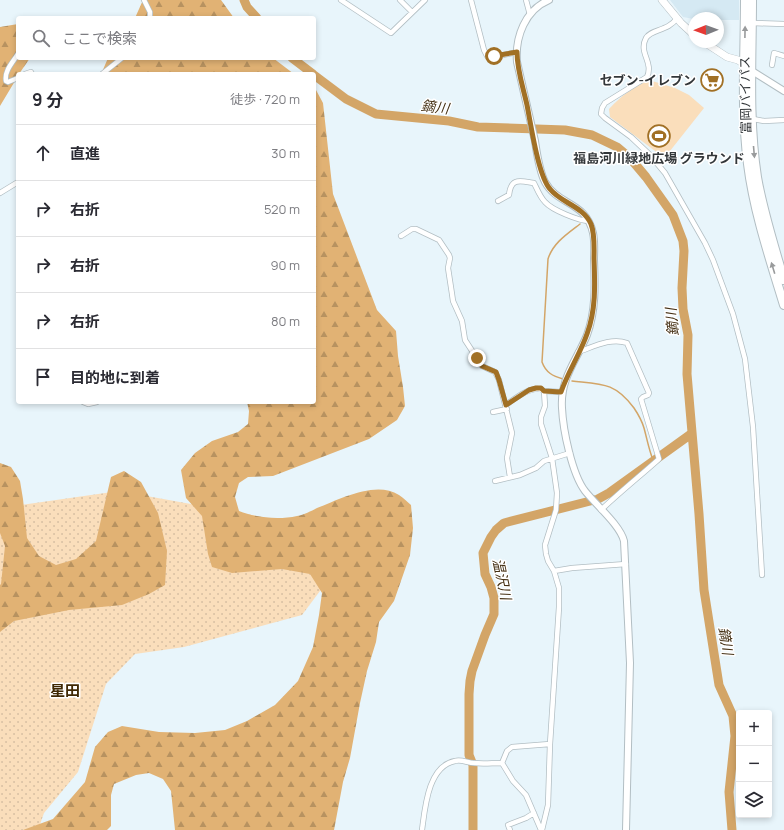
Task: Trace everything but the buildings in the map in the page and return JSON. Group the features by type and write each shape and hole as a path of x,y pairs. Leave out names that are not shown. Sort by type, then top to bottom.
{"highway":[{"name":"富岡バイパス","path":"745,0 745,129 750,176 762,231 784,305"},
{"name":"富岡バイパス","path":"752,0 754,149 760,191 769,229 784,280"}],"main road":[{"path":"664,1 688,29"},
{"path":"713,48 727,58 738,60 752,71"}],"street":[{"path":"144,0 150,12 150,16"},
{"path":"400,0 412,12"},
{"path":"343,1 390,33 425,0"},
{"path":"471,0 484,50 487,56 517,52"},
{"path":"526,0 530,15"},
{"path":"549,0 530,15 522,27 519,36 517,62 543,177 547,185 557,196 579,209 589,221 593,236 596,290 592,319 561,392 562,409 573,468 584,490 622,535 626,564 630,662 626,830"},
{"path":"677,18 665,29 651,32 647,37 643,48 649,65 647,77 605,103 602,108 602,114 604,118 631,137 650,155 665,173 705,243 713,260 732,314 745,359 753,427 762,575"},
{"path":"752,23 784,24"},
{"path":"772,65 774,53 784,56"},
{"path":"16,57 5,77 6,81 8,82 16,79"},
{"path":"104,72 120,60"},
{"path":"752,71 784,91"},
{"path":"753,119 764,121 784,120"},
{"path":"498,201 509,195 510,187 514,182 534,183 540,196 550,207 576,220 589,221"},
{"path":"0,193 16,183"},
{"path":"401,236 412,229 416,229 439,240 449,255 450,258 448,268 452,294 462,321 465,340 482,366 496,372 499,380 512,433 507,458 510,477"},
{"path":"578,352 610,342 627,342 649,393 641,399 659,459 601,510"},
{"path":"493,412 506,407 529,390 541,388 544,391 561,392"},
{"path":"541,830 548,805 550,744 559,607 559,588 554,571 548,561 546,545 556,510 557,493 552,458 541,424 541,416 545,409 544,391"},
{"path":"495,481 531,470 536,468 544,461 570,453"},
{"path":"554,571 572,568 626,564"},
{"path":"502,763 507,751 512,747 550,744"},
{"path":"421,830 428,791 439,770 455,760 474,763 502,763"},
{"path":"502,763 513,781 526,795 541,830"},
{"path":"510,830 508,825 534,813"}],"shaded area":[{"path":"670,0 739,0 739,20 724,20 724,12 688,12 688,18 683,17"},
{"name":"福島河川緑地広場 グラウンド","path":"649,80 675,88 689,95 704,108 666,156 663,157 610,117 609,109 618,100 632,89"},
{"path":"119,491 362,535 302,615 184,647 135,654 106,684 78,772 44,813 38,830 0,830 0,508"}],"green space":[{"path":"143,0 221,0 233,16 136,16"},
{"path":"16,24 16,60 29,60 20,72 16,72 16,79 0,106 0,27"},
{"path":"107,60 276,60 291,72 102,72"},
{"path":"316,90 323,103 333,194 377,310 396,331 405,406 397,420 369,439 273,476 248,477 239,483 235,497 239,511 260,517 275,518 302,515 347,496 369,490 380,489 390,491 401,496 411,505 413,528 410,555 394,601 379,622 376,642 367,671 360,703 350,758 343,782 334,830 175,830 171,791 163,779 149,773 136,775 114,784 111,795 111,826 107,830 23,830 53,819 85,782 95,747 108,732 122,726 159,732 195,733 225,730 247,721 275,705 298,681 313,647 322,593 310,574 282,569 232,573 212,567 208,554 202,516 186,498 181,470 195,453 212,441 238,432 248,424 249,411 247,404 316,404"},
{"path":"0,463 11,467 20,481 27,538 39,556 56,565 76,559 96,541 111,477 124,471 141,482 158,513 167,551 165,585 149,594 122,605 69,610 14,621 0,632 0,585 5,546 0,533"}],"waterway":[{"name":"鏑川","path":"244,0 247,7 255,16"},
{"name":"鏑川","path":"295,60 310,72"},
{"name":"鏑川","path":"316,76 346,99 376,114 449,121 478,127 565,130 592,135 617,147 630,158 646,177 673,215 683,241 684,251 682,288 683,309 688,335 687,374 704,590 719,685 733,716 735,736 729,792 732,830"},
{"path":"563,379 550,374 542,362 548,259 553,248 565,235 580,224"},
{"path":"572,381 607,386 614,389 627,399 642,423 653,460"},
{"name":"温沢川","path":"473,830 473,765 469,755 469,694 472,671 494,614 494,598 485,574 483,553 491,537 504,523 598,499 609,493 691,434"}],"place":[{"name":"セブン-イレブン","path":"712,80"},
{"name":"福島河川緑地広場 グラウンド","path":"659,136"}],"district":[{"name":"星田","path":"65,691"}],"route":[{"path":"477,358 482,366 496,372 506,405 529,390 536,388 541,388 544,391 561,392 592,319 596,290 591,224 579,209 557,196 545,183 517,62 517,52 494,56"}]}
